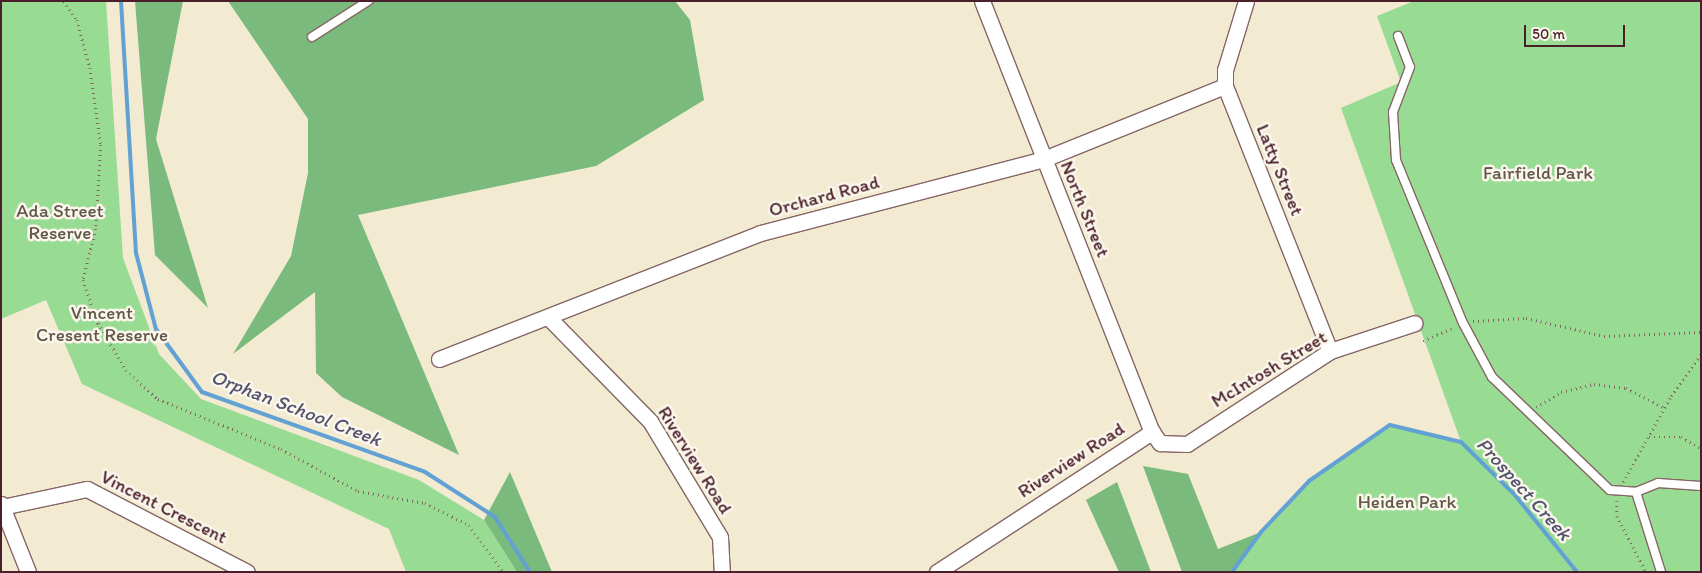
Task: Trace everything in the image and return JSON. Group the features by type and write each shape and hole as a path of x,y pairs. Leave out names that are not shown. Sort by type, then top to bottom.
{"street":[{"name":"North Street","path":"982,1 1152,432"},
{"name":"Latty Street","path":"1246,1 1225,70 1225,86 1330,351"},
{"name":"Orchard Road","path":"439,359 760,233 1044,160 1225,86"},
{"name":"Riverview Road","path":"548,317 650,421 720,537 722,572"},
{"name":"McIntosh Street","path":"1152,432 1160,443 1187,444 1330,351 1415,323"},
{"name":"Riverview Road","path":"937,572 1152,432"},
{"name":"Vincent Crescent","path":"2,506 87,489 247,572"},
{"path":"2,506 28,572"}],"lane":[{"path":"312,37 368,1"},
{"path":"1398,36 1410,67 1393,112 1396,160 1463,323 1492,377 1618,493 1636,492 1658,483 1701,486"},
{"path":"1636,492 1661,572"}],"path":[{"path":"64,1 77,20 90,68 101,145 96,229 83,280 98,323 126,370 158,398 281,449 358,491 424,503 469,525 504,572"},
{"path":"1423,341 1463,323 1526,318 1604,336 1701,332"},
{"path":"1646,572 1617,516 1618,493 1664,408 1701,354"},
{"path":"1528,412 1561,392 1594,384 1626,388 1664,408"},
{"path":"1649,437 1681,437 1701,448"}],"green space":[{"path":"1,1 106,1 123,258 159,354 201,399 419,480 484,520 517,572 406,572 389,529 82,384 46,300 1,319"},
{"path":"135,1 183,1 156,139 208,308 155,255"},
{"path":"228,1 675,1 690,20 704,100 596,166 358,215 459,455 342,397 316,373 315,292 233,354 291,256 308,173 308,119"},
{"name":"Fairfield Park","path":"1414,1 1701,1 1701,572 1232,572 1261,532 1309,481 1390,425 1461,442 1341,108 1401,82 1377,16"},
{"path":"1143,466 1188,474 1218,549 1261,532 1232,572 1182,572"},
{"path":"510,472 552,572 517,572 484,520"},
{"path":"1117,482 1151,572 1119,572 1086,500"}],"waterway":[{"name":"Orphan School Creek","path":"121,1 136,253 156,329 202,392 425,472 495,517 530,572"},
{"name":"Prospect Creek","path":"1232,572 1261,532 1309,481 1390,425 1461,442 1514,494 1577,572"}],"park label":[{"name":"Ada Street Reserve","path":"60,222"},
{"name":"Vincent Cresent Reserve","path":"102,324"},
{"name":"Heiden Park","path":"1407,502"}]}
